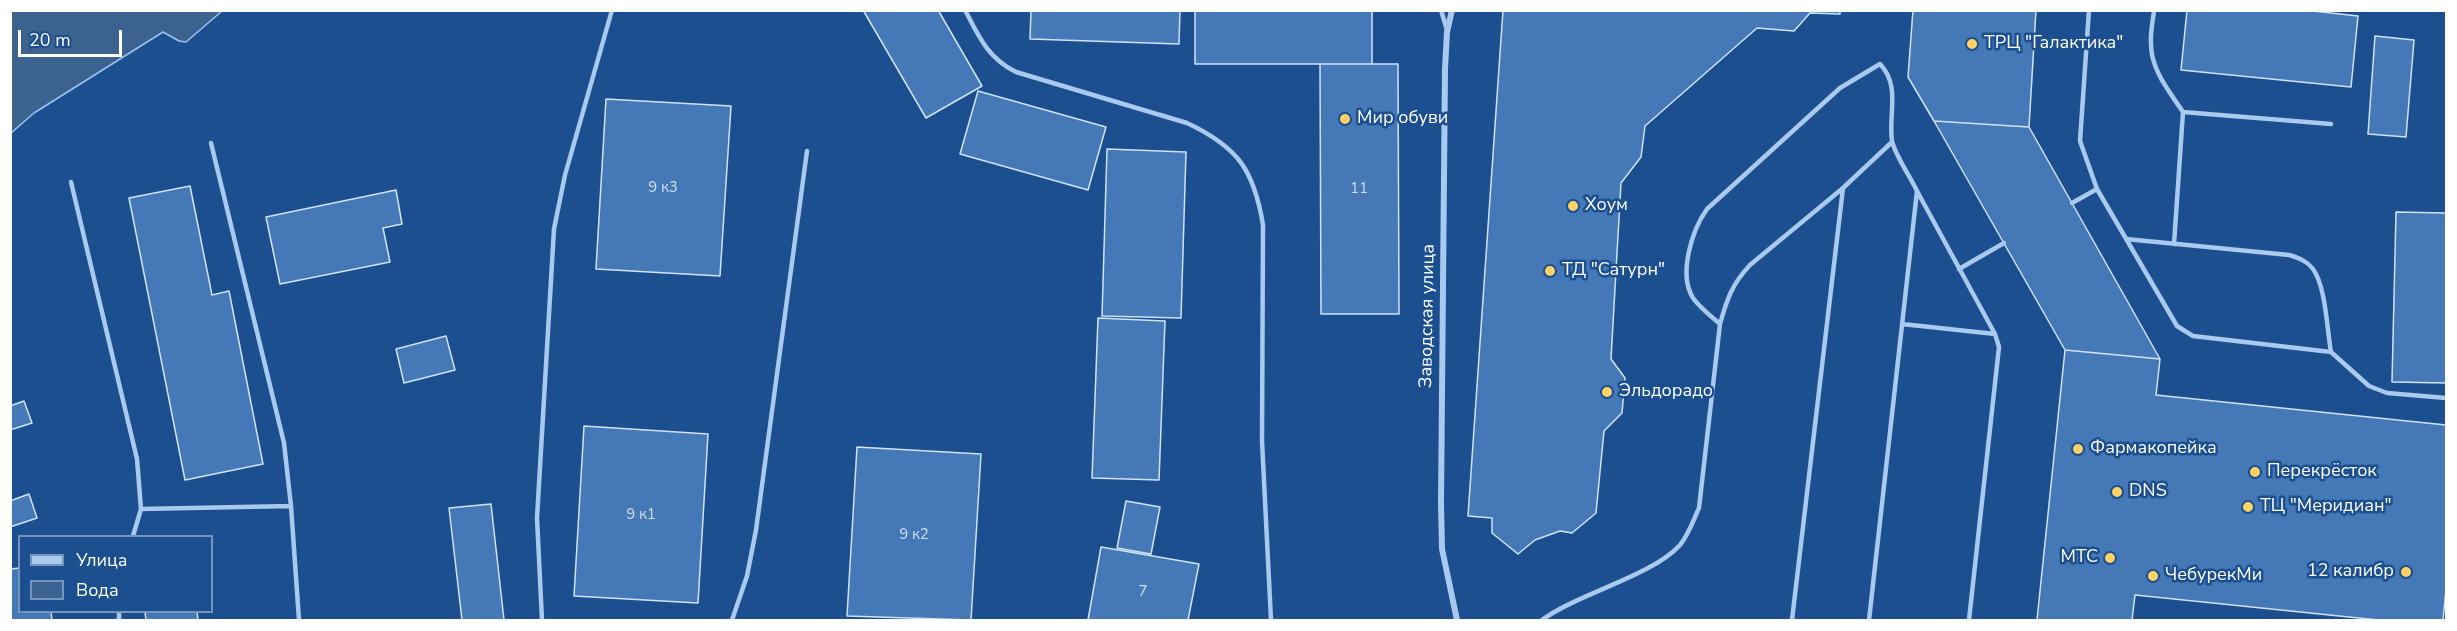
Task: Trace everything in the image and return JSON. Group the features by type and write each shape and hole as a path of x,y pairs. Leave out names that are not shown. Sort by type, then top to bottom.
{"street":[{"name":"Заводская улица","path":"1452,10 1447,32 1441,514 1442,549 1457,621"}],"lane":[{"path":"542,621 537,518 554,229 565,175 612,10"},
{"path":"964,10 981,40 999,64 1016,72 1187,123 1213,135 1239,159 1251,177 1259,198 1263,225 1262,441 1271,621"},
{"path":"1441,10 1447,32"},
{"path":"2089,10 2080,141 2097,189 2171,317 2184,332 2193,336 2331,352 2369,386 2387,393 2446,398"},
{"path":"2154,10 2151,45 2153,61 2183,112 2175,244"},
{"path":"1720,324 1699,306 1687,283 1692,238 1698,221 1707,209 1840,88 1880,64 1888,72 1893,85 1892,142 1995,334 1999,347 1969,621"},
{"path":"2183,112 2331,124"},
{"path":"1542,621 1558,608 1663,558 1679,546 1690,531 1699,507 1720,324 1736,280 1750,265 1843,188 1892,142"},
{"path":"211,144 284,443 299,621"},
{"path":"732,621 747,576 756,531 807,151"},
{"path":"71,182 137,459 141,509 134,535"},
{"path":"1792,621 1843,188"},
{"path":"2072,203 2097,189"},
{"path":"1869,621 1917,191"},
{"path":"2126,239 2289,255 2302,259 2312,268 2319,280 2331,352"},
{"path":"1959,269 2004,243"},
{"path":"1902,324 1995,334"},
{"path":"141,509 291,506"}],"water":[{"path":"11,10 222,11 186,42 179,41 163,32 34,113 11,133"}],"building":[{"path":"863,10 938,10 982,86 926,118"},
{"path":"1031,10 1180,10 1179,44 1030,39"},
{"path":"1195,10 1372,10 1372,64 1195,64"},
{"name":"ТД \"Сатурн\"","path":"1503,10 1840,10 1840,14 1810,13 1794,31 1757,28 1645,126 1641,157 1621,183 1611,359 1625,378 1622,413 1604,431 1596,513 1572,533 1560,531 1535,540 1518,554 1492,533 1492,518 1468,516"},
{"name":"ТРЦ \"Галактика\"","path":"1913,10 2036,10 2029,127 1934,121 1908,77"},
{"path":"2187,10 2304,10 2358,16 2351,87 2181,70"},
{"path":"2375,36 2414,40 2406,137 2368,134"},
{"path":"1320,64 1398,64 1399,314 1321,314"},
{"path":"978,91 1106,127 1088,190 960,154"},
{"path":"606,99 731,106 720,276 596,269"},
{"path":"1934,121 2029,127 2160,359 2065,350"},
{"path":"1107,149 1186,152 1181,318 1102,316"},
{"path":"190,186 212,295 229,291 263,464 185,480 129,198"},
{"path":"396,190 402,224 383,228 390,262 280,284 266,217"},
{"path":"2396,212 2446,213 2446,383 2392,382"},
{"path":"1098,318 1165,321 1159,480 1092,478"},
{"path":"446,336 455,370 404,383 396,349"},
{"name":"ТЦ \"Меридиан\"","path":"2065,350 2160,359 2156,395 2446,425 2446,589 2443,620 2378,620 2135,595 2132,620 2037,620"},
{"path":"24,401 32,423 10,430 10,406"},
{"path":"584,426 708,434 698,603 574,596"},
{"path":"857,447 981,454 971,620 847,616"},
{"path":"29,494 37,518 10,527 10,501"},
{"path":"1126,501 1160,507 1151,554 1117,548"},
{"path":"491,504 504,620 462,620 449,508"},
{"path":"1101,547 1199,564 1188,620 1088,620"},
{"path":"18,568 18,613 51,613 52,620 10,620 10,569"},
{"path":"145,613 197,613 198,620 146,620"}],"place":[{"name":"ТРЦ \"Галактика\"","path":"1972,44"},
{"name":"Мир обуви","path":"1345,119"},
{"name":"Хоум","path":"1573,206"},
{"name":"ТД \"Сатурн\"","path":"1550,271"},
{"name":"Эльдорадо","path":"1607,392"},
{"name":"Фармакопейка","path":"2078,449"},
{"name":"Перекрёсток","path":"2255,472"},
{"name":"DNS","path":"2117,492"},
{"name":"ТЦ \"Меридиан\"","path":"2248,507"},
{"name":"МТС","path":"2110,558"},
{"name":"12 калибр","path":"2406,572"},
{"name":"ЧебурекМи","path":"2153,576"}]}
